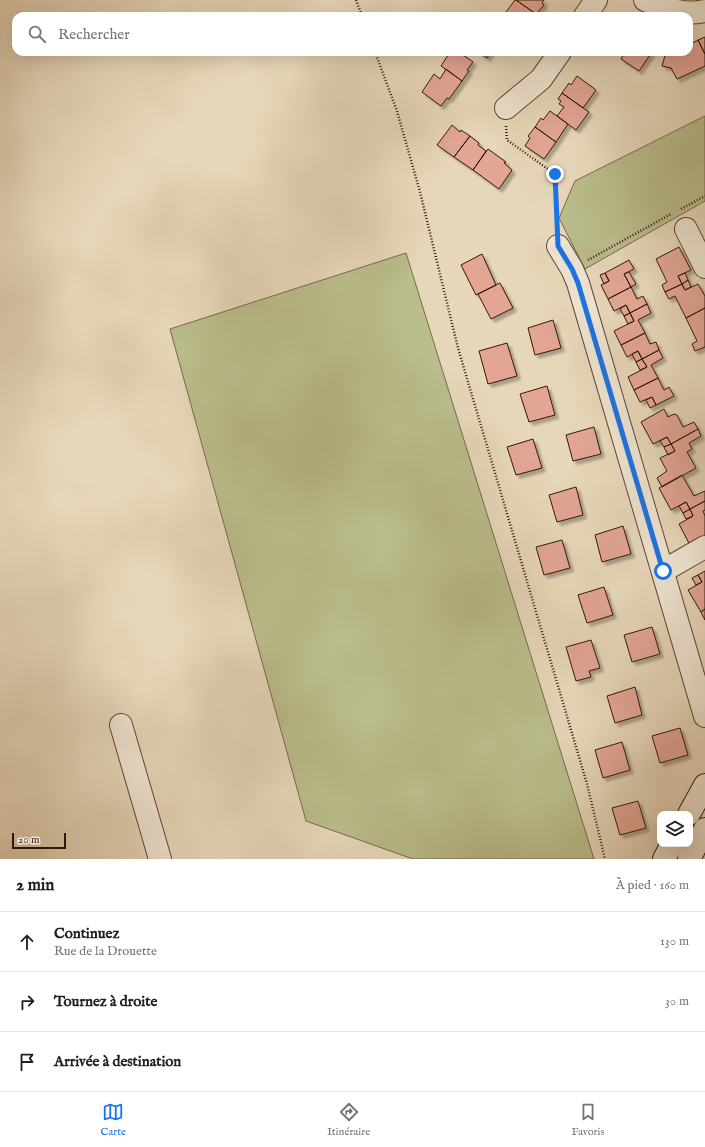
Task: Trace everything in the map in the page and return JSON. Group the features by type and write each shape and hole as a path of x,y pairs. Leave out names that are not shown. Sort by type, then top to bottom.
{"street":[{"path":"588,12 596,0"},
{"path":"645,0 672,11 683,12"},
{"path":"693,13 705,11"},
{"path":"506,108 541,79 557,56"},
{"path":"686,229 705,267"},
{"path":"558,246 572,269 578,283 705,716"},
{"path":"663,571 705,547"},
{"path":"121,725 160,859"},
{"path":"691,811 705,785"},
{"path":"689,859 705,829"},
{"path":"664,859 670,847"}],"path":[{"path":"356,0 360,12"},
{"path":"376,56 397,111 412,163 458,348 587,784 605,859"},
{"path":"506,108 507,140 555,174 558,246"},
{"path":"572,269 705,196"}],"green space":[{"path":"705,116 705,201 585,269 559,218 575,181"},
{"path":"406,253 594,859 413,859 306,821 170,329"}],"building":[{"path":"516,0 533,12 506,12"},
{"path":"516,0 544,0 542,3 544,5 538,12 533,12"},
{"path":"705,37 705,54 698,40"},
{"path":"698,40 705,54 705,66 677,79 671,68 662,66 665,56 693,56 693,43"},
{"path":"447,56 465,56 473,62 462,81 441,66"},
{"path":"623,56 649,56 639,71 621,59"},
{"path":"446,69 462,81 449,99 447,98 441,106 422,92 434,74 440,79"},
{"path":"577,76 596,90 583,108 562,93 569,83 571,85"},
{"path":"562,93 589,112 576,130 557,116 564,107 559,104 561,101 558,99"},
{"path":"550,111 568,124 556,142 535,127 541,118 543,120"},
{"path":"452,125 460,132 461,130 470,136 454,157 437,145"},
{"path":"535,127 556,142 544,159 525,146 530,138 528,136"},
{"path":"470,136 486,151 473,170 454,157"},
{"path":"488,149 506,162 504,163 512,170 499,189 473,170"},
{"path":"679,247 691,270 678,276 682,284 665,292 662,285 667,282 656,259"},
{"path":"482,254 496,285 476,295 461,265"},
{"path":"629,260 634,269 624,274 631,287 608,299 601,285 609,281 605,273"},
{"path":"629,272 636,284 631,287 624,274"},
{"path":"605,273 609,281 604,284 600,275"},
{"path":"685,273 688,280 682,284 678,276"},
{"path":"688,280 691,287 685,290 682,284"},
{"path":"500,283 513,308 491,319 478,294"},
{"path":"682,284 685,290 698,284 705,296 705,308 686,318 675,296 669,299 665,292"},
{"path":"631,287 637,299 643,296 647,304 630,313 626,305 614,311 608,299"},
{"path":"647,304 651,313 638,320 645,333 621,345 614,331 634,321 630,313"},
{"path":"626,305 630,313 624,316 620,309"},
{"path":"705,308 705,347 695,351 692,344 697,341 686,318"},
{"path":"630,313 634,321 628,324 624,316"},
{"path":"553,320 561,348 535,355 528,328"},
{"path":"645,333 650,344 656,342 659,350 642,359 638,351 627,357 621,345"},
{"path":"507,343 517,376 488,384 479,351"},
{"path":"659,350 663,358 651,365 658,378 634,390 628,377 647,367 642,359"},
{"path":"638,351 642,359 636,362 632,354"},
{"path":"642,359 647,367 640,370 636,362"},
{"path":"658,378 664,390 669,387 674,396 656,405 652,397 640,402 634,390"},
{"path":"547,386 555,415 529,422 520,394"},
{"path":"652,397 656,405 650,408 646,400"},
{"path":"664,409 668,417 674,414 677,415 683,427 694,422 698,429 671,444 667,437 653,444 641,422"},
{"path":"594,427 601,454 573,461 566,435"},
{"path":"698,429 701,436 689,443 692,449 687,452 696,468 662,487 657,478 667,471 660,458 675,451 671,444"},
{"path":"667,437 671,444 664,447 660,441"},
{"path":"533,439 542,468 516,475 507,447"},
{"path":"671,444 675,451 668,455 664,447"},
{"path":"682,475 694,496 705,491 705,501 690,509 686,502 671,510 659,488"},
{"path":"576,487 583,515 557,522 549,495"},
{"path":"705,501 705,510 703,511 705,516 705,539 691,547 679,524 693,516 690,509"},
{"path":"686,502 690,509 683,513 679,506"},
{"path":"690,509 693,516 686,519 683,513"},
{"path":"623,526 631,554 602,562 595,535"},
{"path":"562,540 570,568 544,575 536,547"},
{"path":"705,571 705,609 701,612 688,590 702,582 698,575"},
{"path":"698,575 702,582 696,585 692,578"},
{"path":"604,587 613,615 587,623 578,595"},
{"path":"705,609 705,620 701,612"},
{"path":"652,627 660,654 632,662 624,635"},
{"path":"591,640 600,668 589,671 591,677 576,681 566,647"},
{"path":"635,687 642,715 615,723 607,696"},
{"path":"680,728 688,755 660,763 652,736"},
{"path":"622,742 630,770 603,778 595,750"},
{"path":"638,801 646,828 620,835 612,808"}],"route":[{"path":"555,174 558,246 572,269 578,283 663,571"}]}
